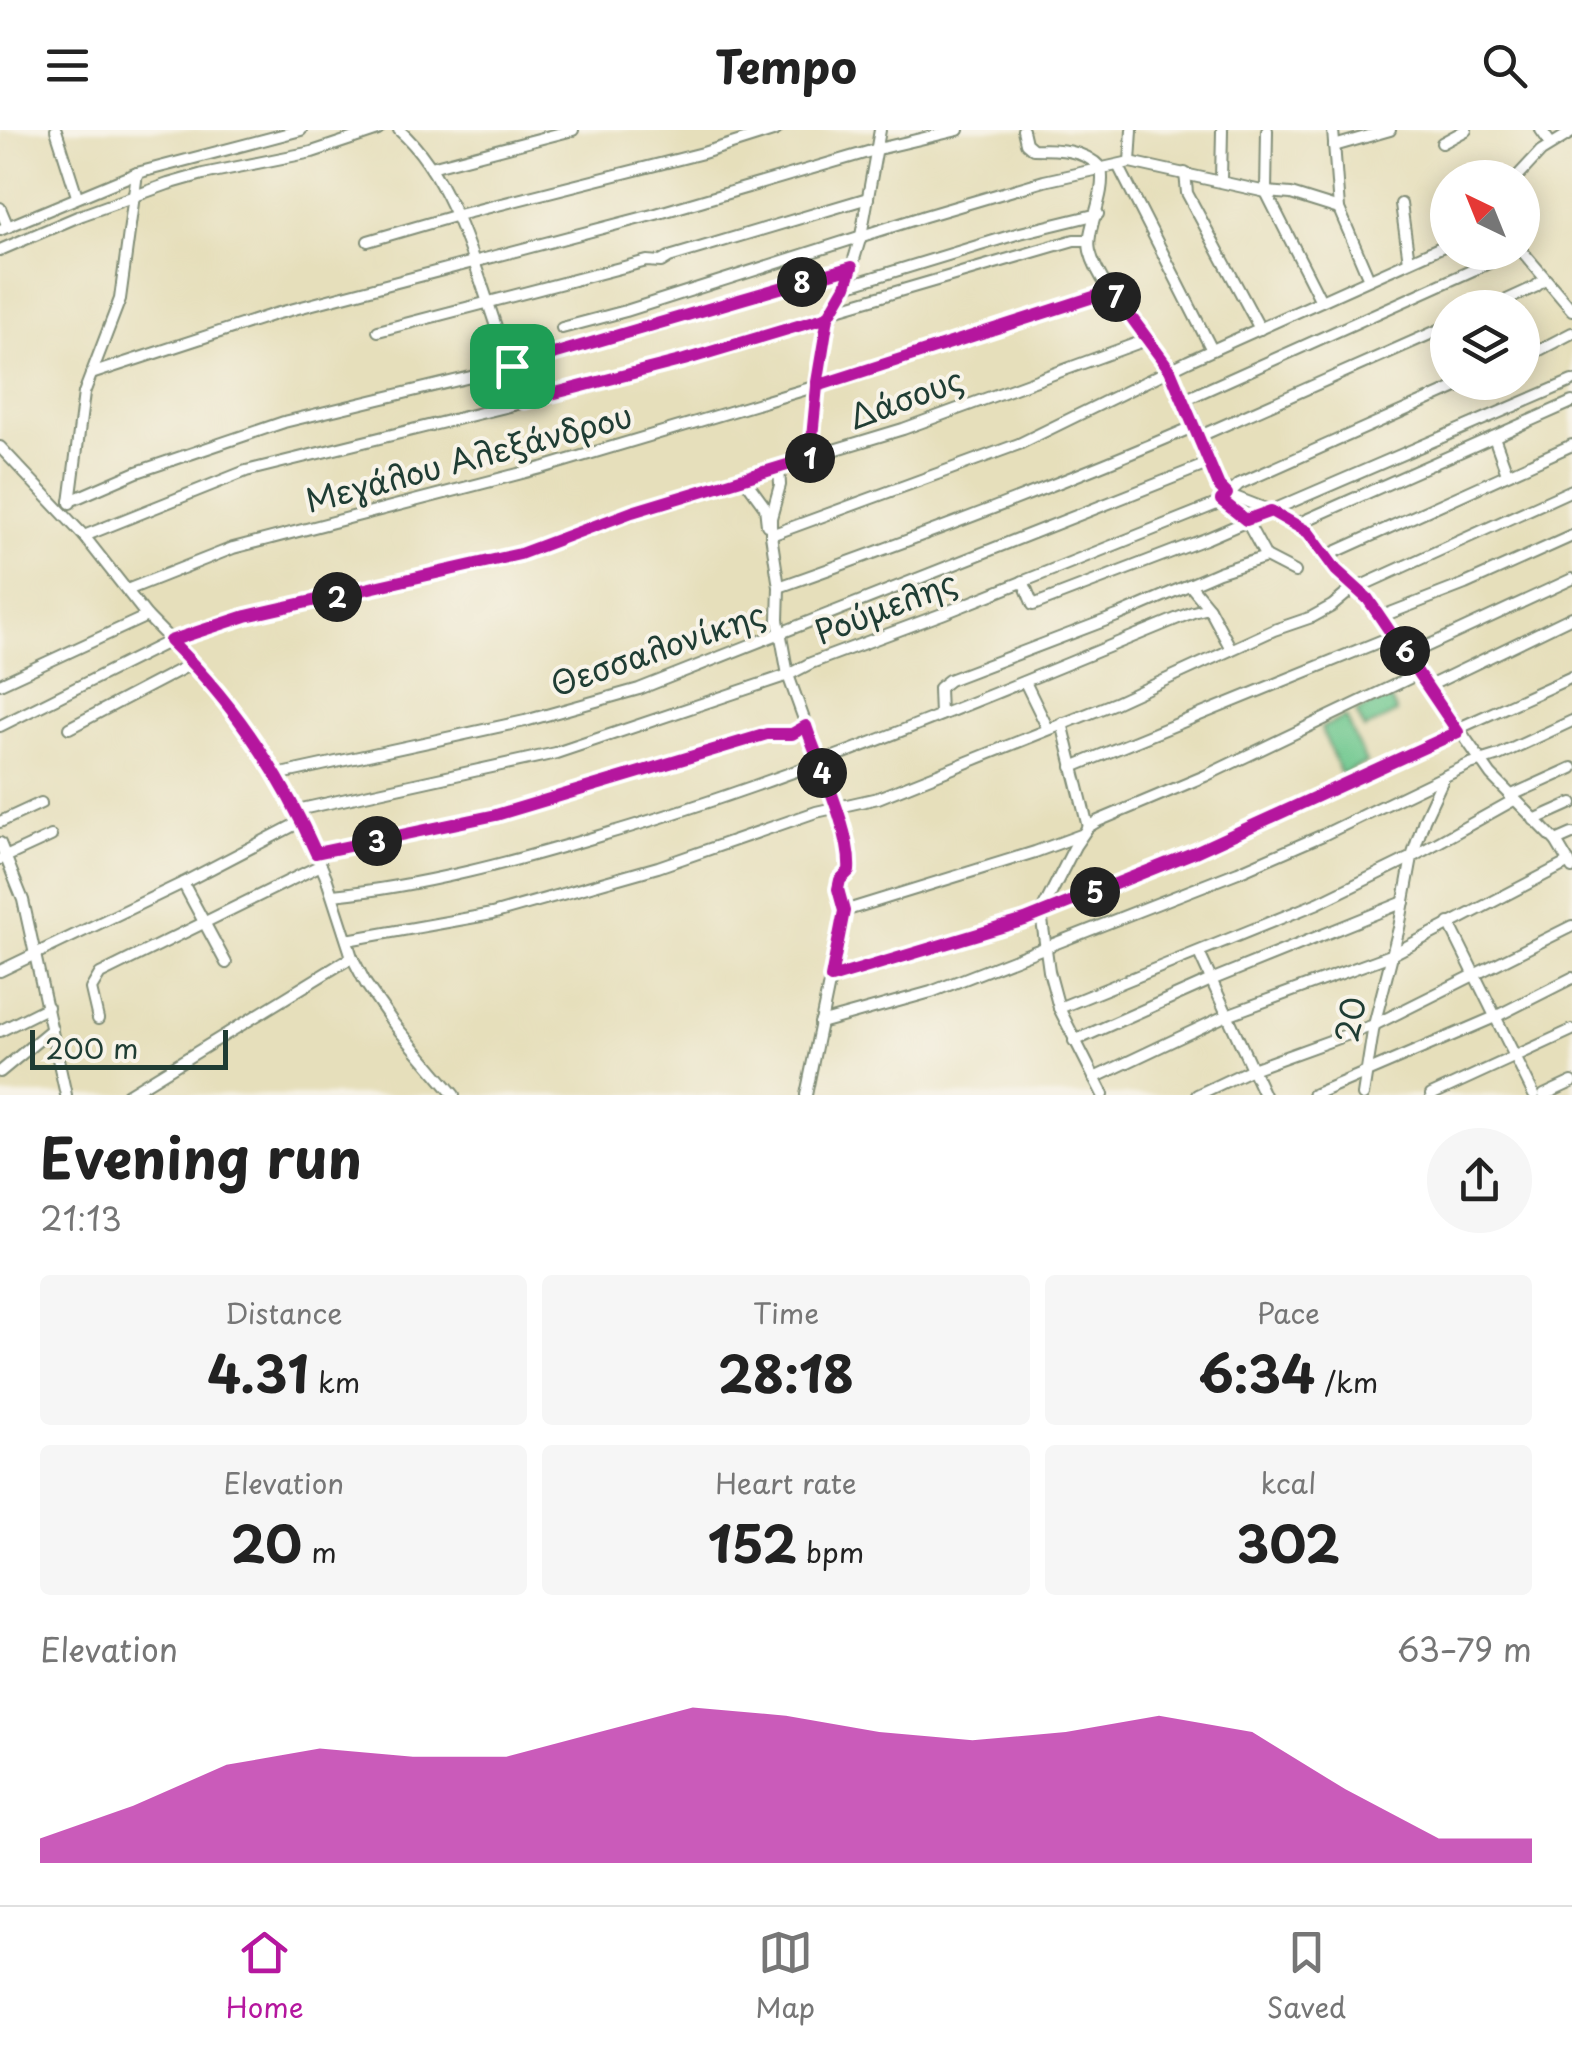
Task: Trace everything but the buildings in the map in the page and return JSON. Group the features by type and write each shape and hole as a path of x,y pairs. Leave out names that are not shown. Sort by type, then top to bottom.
{"street":[{"path":"56,130 77,196"},
{"path":"0,250 82,214 203,174 312,152 378,130"},
{"path":"398,130 431,168 454,216 474,260 524,401"},
{"path":"431,168 573,130"},
{"path":"368,241 703,153 776,130"},
{"path":"810,458 817,386 831,314 846,286 861,236 880,130"},
{"path":"91,374 232,326 958,130"},
{"path":"1023,130 1026,143 1033,150 1055,149 1088,156 1102,168 1103,184 1090,240 1093,258 1112,291 1170,370 1224,498 1246,520 1266,557 1295,572"},
{"path":"1132,130 1124,164 1212,350"},
{"path":"1222,130 1222,180"},
{"path":"1268,130 1266,192 1321,300"},
{"path":"1333,130 1339,210 1369,279"},
{"path":"1334,146 1390,130"},
{"path":"1442,143 1466,130"},
{"path":"1541,130 1551,144"},
{"path":"0,208 4,229 137,173 295,131"},
{"path":"1535,160 1572,132"},
{"path":"562,328 645,306 1044,181 1124,164 1291,194 1339,210"},
{"path":"67,517 84,392 116,317 137,173"},
{"path":"1185,173 1187,193 1260,329"},
{"path":"378,332 647,261 661,262 868,198"},
{"path":"1402,204 1409,261"},
{"path":"846,286 1098,214"},
{"path":"84,536 246,471 684,360 1074,240 1090,240"},
{"path":"771,535 1019,444 1212,350 1430,252"},
{"path":"70,501 150,468 284,422 512,366 852,267"},
{"path":"1184,400 1473,270"},
{"path":"1537,270 1567,296 1572,310"},
{"path":"1530,290 1545,280"},
{"name":"Μεγάλου Αλεξάνδρου","path":"126,590 234,548 545,467 817,386 1112,291"},
{"path":"1540,350 1572,333"},
{"path":"780,588 1198,431 1430,334"},
{"name":"Δάσους","path":"0,726 170,641 246,616 520,554 632,512 903,429 1146,340"},
{"path":"1023,581 1034,606 1271,511 1572,381"},
{"name":"Ρούμελης","path":"0,971 183,883 299,815 556,753 788,675 1224,498 1239,484 1430,399"},
{"path":"1297,524 1572,402"},
{"path":"1494,436 1506,473"},
{"path":"1324,557 1572,444"},
{"path":"1,448 84,536 147,616 234,712 299,815 366,984 454,1095"},
{"path":"1386,460 1396,480"},
{"name":"Θεσσαλονίκης","path":"276,775 544,716 639,689 1210,463"},
{"path":"771,535 771,518 780,486 779,466"},
{"path":"743,478 764,507 780,588 781,635 788,675 850,858 849,871 838,889 844,911 806,1095"},
{"path":"346,940 458,922 599,884 834,807 878,798 1115,703 1231,649 1312,617 1356,588 1572,490"},
{"path":"1094,1078 1228,1015 1391,955 1448,923 1571,865 1556,841 1512,798 1458,730 1380,617 1324,557 1308,532 1271,511 1224,498"},
{"path":"1380,617 1466,584 1572,536"},
{"path":"940,716 937,696 942,683 1266,557"},
{"path":"1408,655 1572,579"},
{"path":"1190,585 1209,608 1231,649"},
{"path":"333,895 413,883 550,850 718,801 1209,608"},
{"path":"0,684 147,616"},
{"path":"1429,686 1572,618"},
{"path":"1072,767 1392,636"},
{"path":"69,728 193,663"},
{"path":"844,911 1077,838 1086,829 1420,673"},
{"path":"831,978 1041,913 1128,878 1265,822 1572,678"},
{"path":"1025,682 1048,729"},
{"path":"820,1023 931,992 973,972 1045,949 1238,872 1444,776 1572,722"},
{"path":"1062,723 1086,829 1041,913 1059,1008 1103,1095"},
{"path":"98,1019 91,990 96,978 319,859 496,815 767,734 792,734 806,726"},
{"path":"1059,1008 1318,903 1412,857 1572,768"},
{"path":"1412,857 1444,776"},
{"path":"0,822 41,803"},
{"path":"1534,820 1572,803"},
{"path":"1556,841 1572,834"},
{"path":"3,858 52,836"},
{"path":"0,843 23,900 37,953 66,1095"},
{"name":"20","path":"1364,1095 1374,1024 1412,857"},
{"path":"183,883 226,963"},
{"path":"1074,1041 1211,980 1404,902"},
{"path":"1448,923 1534,1095"},
{"path":"1198,1095 1252,1069 1374,1024 1572,926"},
{"path":"1199,953 1264,1095"},
{"path":"126,1095 352,956"},
{"path":"1313,1095 1495,1017 1572,978"},
{"path":"0,1031 48,1007"},
{"path":"0,1072 52,1029"},
{"path":"1431,1095 1572,1030"},
{"path":"1544,1095 1572,1082"}],"green space":[{"path":"1389,696 1397,713 1364,729 1356,712"},
{"path":"1346,717 1366,763 1341,774 1321,728"}],"route":[{"path":"512,366 524,401 684,360 828,317 817,386 810,458 632,512 520,554 246,616 170,641 202,672 253,738 296,810 316,853 496,815 767,734 792,734 806,726 850,858 849,871 838,889 844,911 831,978 1025,920 1277,817 1458,732 1368,599 1324,557 1308,532 1271,511 1246,520 1221,500 1227,494 1219,486 1170,370 1112,291 817,386 817,382 828,317 852,267 729,306 512,366"}]}
